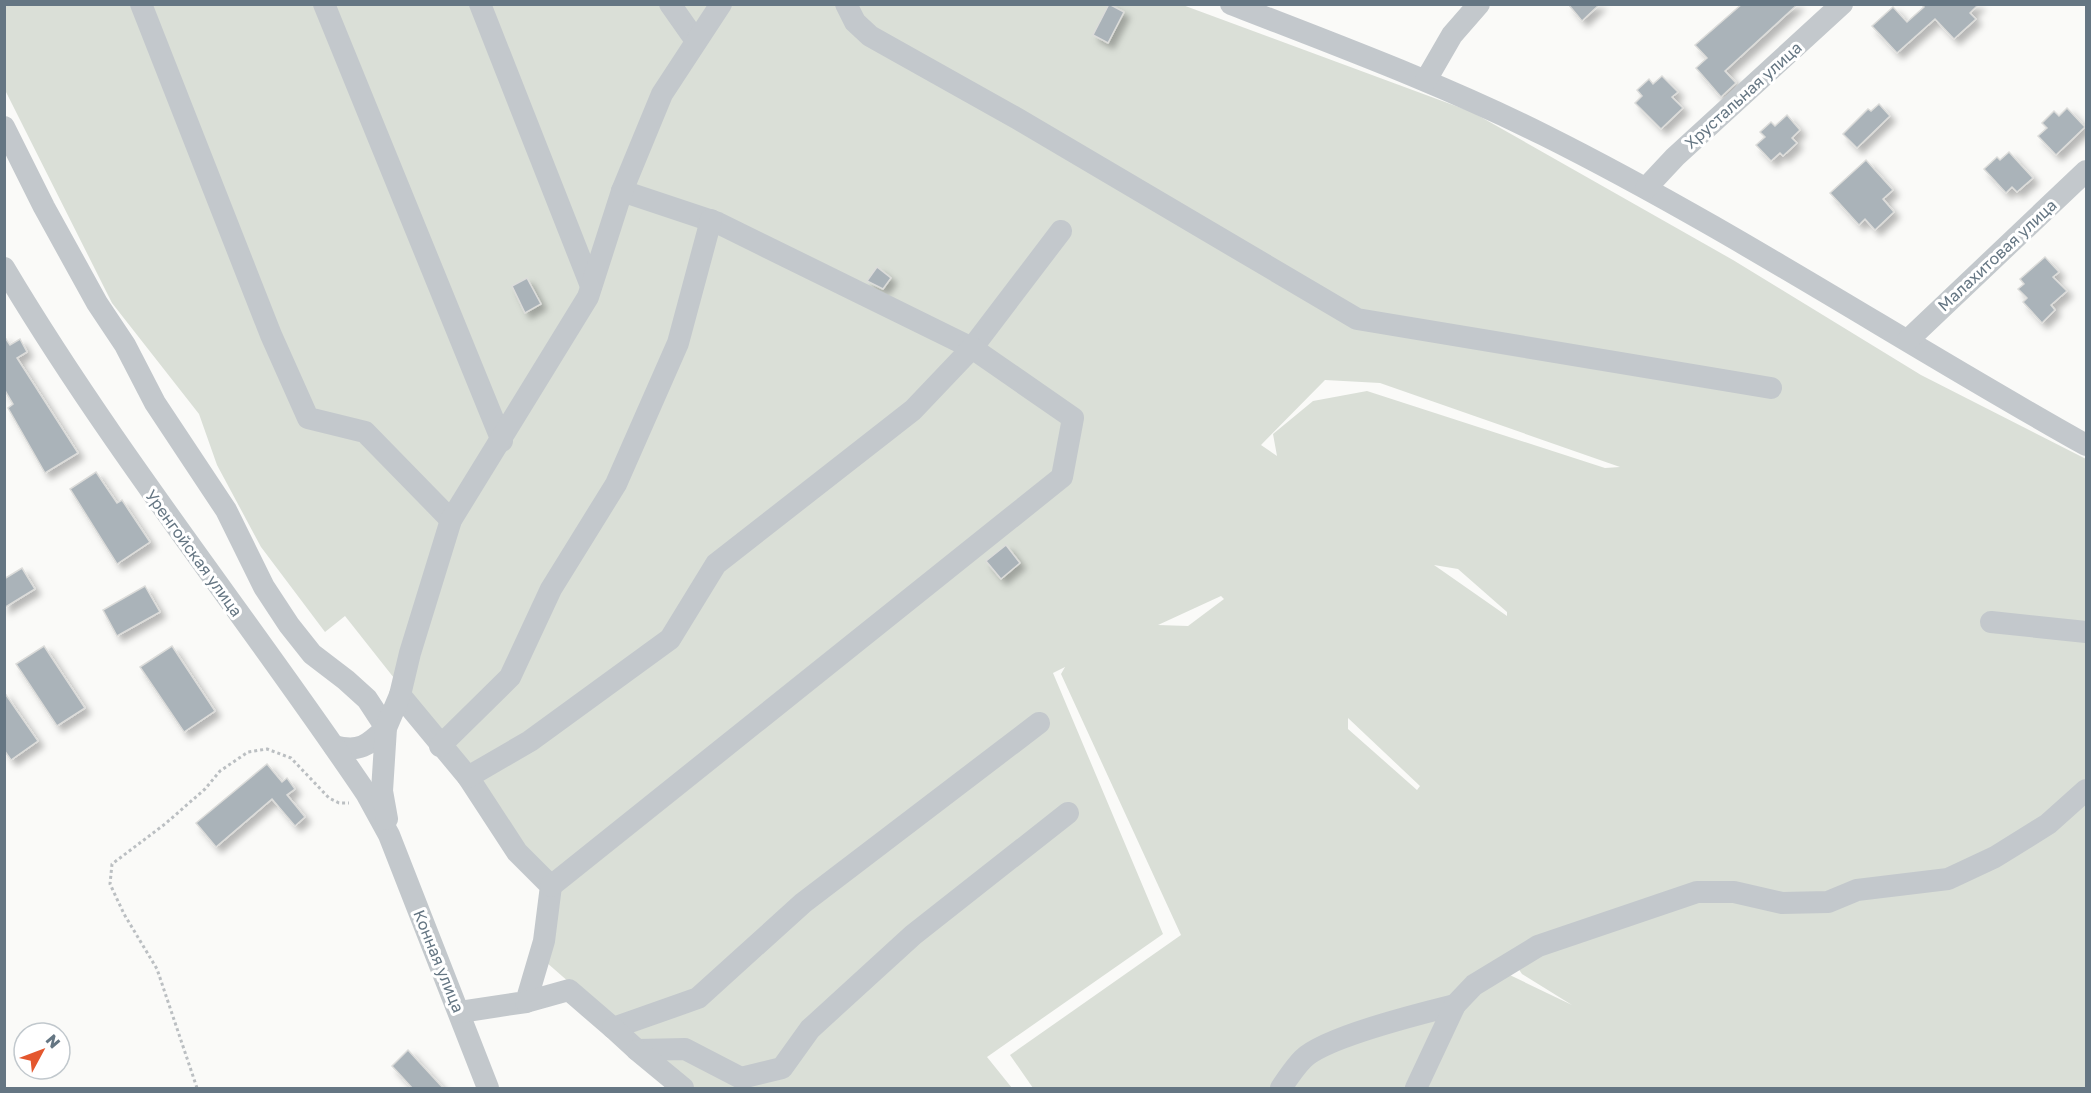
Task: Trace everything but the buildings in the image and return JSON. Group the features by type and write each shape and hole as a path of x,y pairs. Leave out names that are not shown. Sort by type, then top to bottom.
{"street":[{"path":"141,4 270,335 308,418 365,432 451,520"},
{"path":"324,4 501,441"},
{"path":"480,4 591,286"},
{"path":"670,4 696,41"},
{"path":"389,835 382,791 386,728 400,695 410,653 451,520 588,297 622,190 662,94 721,4"},
{"path":"846,4 855,22 870,36 1018,119 1356,319 1771,388"},
{"path":"1231,4 1426,80 1543,135 1646,188 2086,445"},
{"path":"1426,80 1452,35 1479,4"},
{"name":"Хрустальная улица","path":"1646,188 1675,157 1842,4"},
{"path":"4,127 44,207 97,303 125,345 154,403 226,510 264,586 289,625 312,654 367,699 386,728"},
{"name":"Малахитовая улица","path":"1908,340 2086,171"},
{"path":"526,1002 544,941 551,886 1062,477 1073,418 972,348 711,220 622,190"},
{"path":"440,746 510,677 551,589 616,484 678,343 711,220"},
{"path":"468,777 530,741 670,639 716,564 913,410 972,348 1061,231"},
{"name":"Уренгойская улица","path":"4,268 55,353 119,448 334,746 366,793 389,835"},
{"path":"1992,622 2086,632"},
{"path":"400,695 468,777 517,852 551,886"},
{"path":"613,1028 698,998 803,903 1039,723"},
{"path":"334,746 352,751 370,743 386,728"},
{"path":"1416,1089 1455,1005 1474,985 1538,946 1697,892 1734,892 1782,903 1828,902 1857,890 1948,879 1995,857 2048,824 2086,790"},
{"path":"637,1050 685,1049 741,1078 782,1068 810,1029 913,935 1068,813"},
{"name":"Конная улица","path":"389,835 460,1012 488,1089"},
{"path":"460,1012 526,1002 569,990 682,1089"},
{"path":"1281,1089 1304,1058 1318,1048 1418,1014 1455,1005"}],"path":[{"path":"197,1089 157,969 124,914 110,884 112,864 165,824 205,789 220,771 248,752 267,749 291,758 328,798 339,803 351,803 366,793"}],"shaded area":[{"path":"1180,4 1472,112 1733,260 1921,375 2086,459 2086,1088 1033,1088 1010,1055 1181,935 1061,674 1065,667 1053,673 1163,934 987,1057 1012,1088 690,1088 546,962 559,896 345,616 325,632 261,547 217,465 199,414 112,303 5,90 5,5","holes":["1325,380 1380,383 1620,467 1605,468 1367,391 1313,401 1273,434 1277,456 1261,445","1434,565 1458,569 1507,612 1507,616","1221,596 1224,599 1188,626 1158,625","1348,718 1420,786 1417,790 1348,729","1510,956 1522,974 1572,1005 1493,967"]}]}
